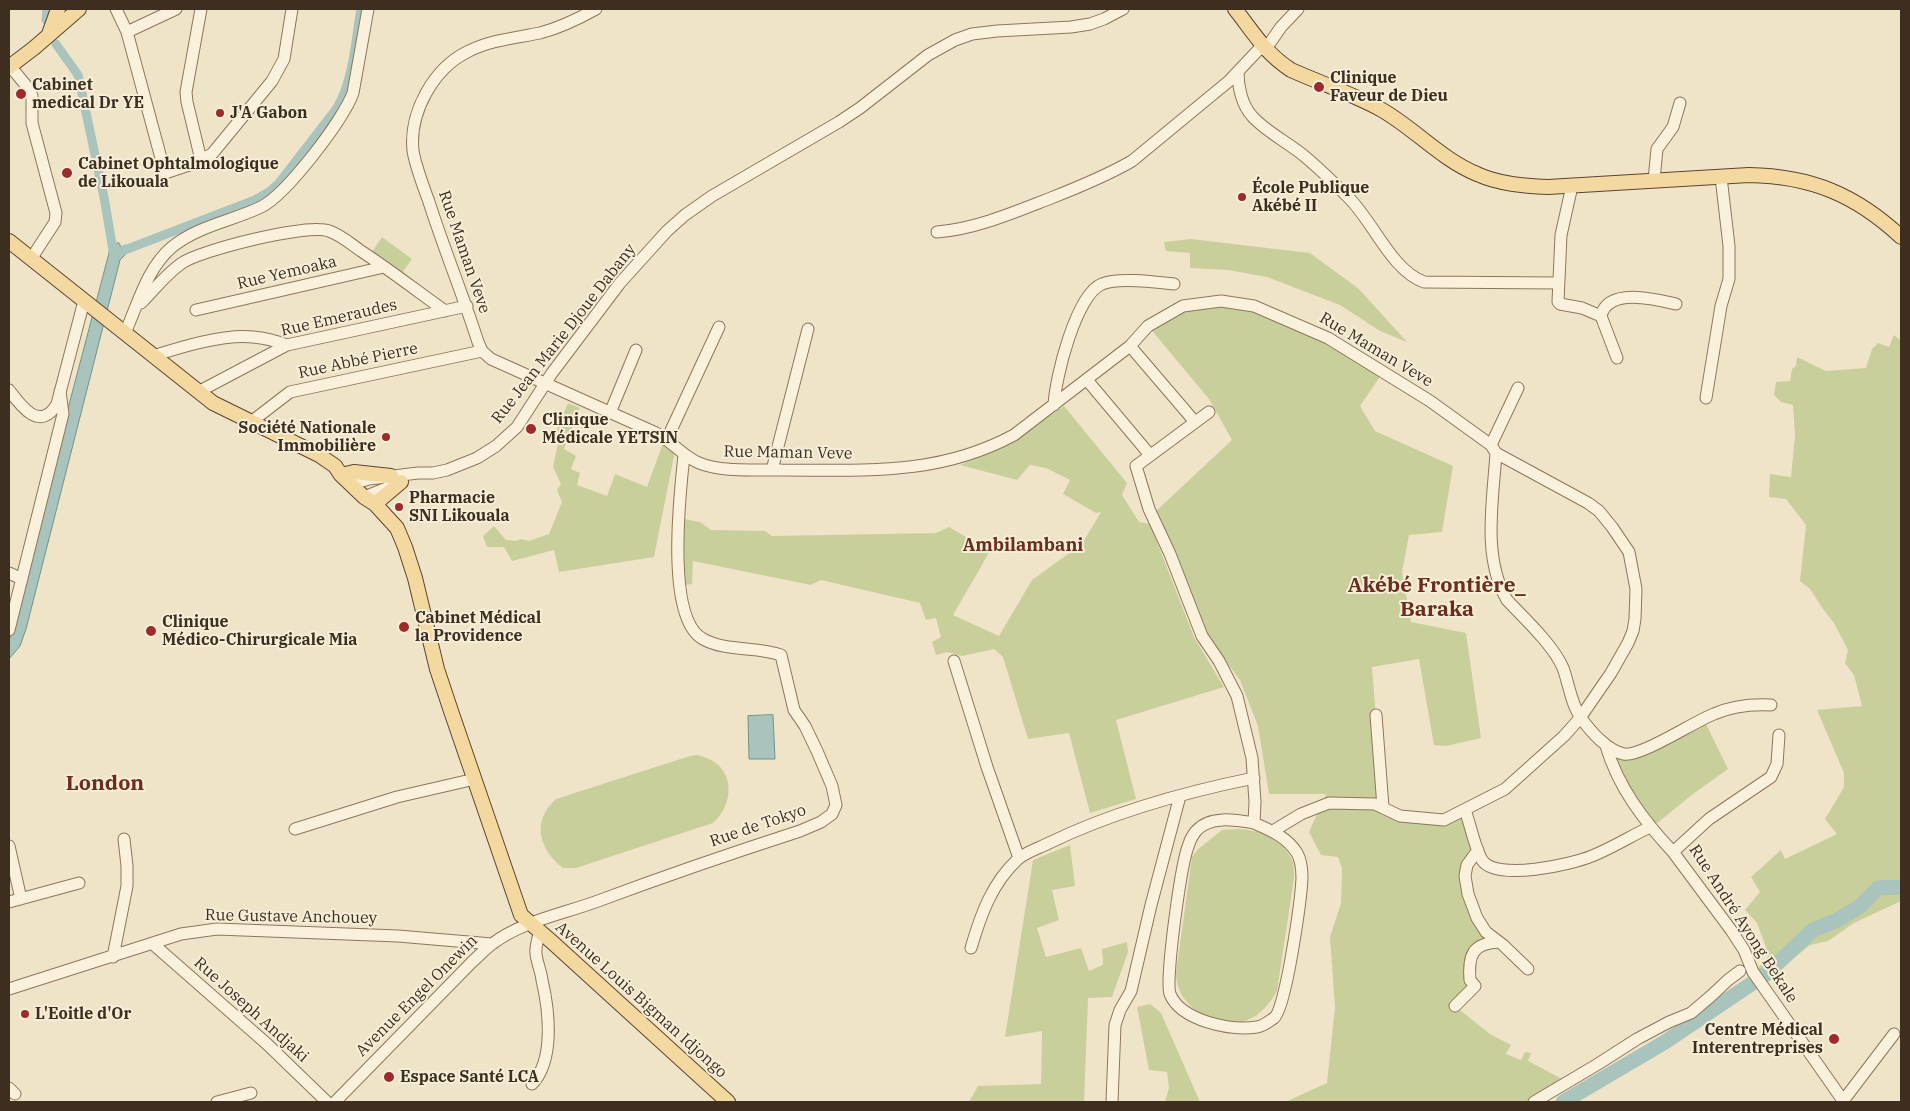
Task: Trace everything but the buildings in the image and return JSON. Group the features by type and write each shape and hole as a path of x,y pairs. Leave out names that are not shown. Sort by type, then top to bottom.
{"main road":[{"path":"49,35 58,9"},
{"path":"9,67 79,9"},
{"path":"1235,9 1263,48 1277,61 1291,70 1382,110 1456,163 1477,174 1499,182 1523,186 1572,186 1654,180 1778,175 1831,190 1855,202 1901,237"},
{"name":"Avenue Louis Bigman Idjongo","path":"9,241 213,403 319,455 334,466 397,528 415,578 438,669 513,896 521,915 728,1102"},
{"path":"341,474 360,472 396,479"},
{"path":"370,501 396,479"}],"street":[{"path":"116,9 127,32 164,172 183,168 212,154 272,81 282,66 292,9"},
{"path":"127,32 176,9"},
{"path":"201,9 186,92 202,160"},
{"path":"125,333 155,265 172,247 195,232 271,201 282,192 331,130 350,102 353,93 368,9"},
{"name":"Rue Maman Veve","path":"596,9 554,29 491,42 464,53 443,71 427,91 422,102 414,132 413,150 433,214 482,352 491,359 667,439 684,455 699,463 714,467 772,470 851,471 894,469 944,463 996,445 1014,435 1130,346 1148,326 1183,306 1221,301 1254,306 1340,344 1430,401 1494,449 1594,507 1612,527 1629,552 1636,589 1633,632 1611,673 1580,718 1564,736 1513,783 1444,820 1400,816 1383,806 1374,804 1328,802 1301,814 1273,831"},
{"name":"Rue Jean Marie Djoue Dabany","path":"396,479 418,473 447,470 477,458 496,446 516,427 570,348 620,283 667,231 685,215 712,196 839,122 928,55 955,40 972,34 1090,24 1123,9"},
{"path":"937,232 963,228 1014,212 1081,186 1132,161 1238,72 1263,48 1298,9"},
{"path":"9,67 30,89 32,96 32,123 56,213 55,222 31,259"},
{"path":"1238,72 1238,81 1245,107 1252,116 1305,157 1349,197 1365,216 1379,240 1412,276 1424,282 1558,283"},
{"path":"1654,180 1657,149 1673,127 1680,103"},
{"path":"1706,398 1721,306 1729,279 1729,246 1721,177"},
{"path":"1572,186 1561,235 1558,303 1582,308 1601,316"},
{"path":"136,308 162,281 192,257 205,252 312,229 328,231 384,267 445,311"},
{"name":"Rue Yemoaka","path":"196,310 384,267"},
{"path":"1054,405 1054,391 1066,347 1079,311 1094,289 1102,284 1126,281 1174,284"},
{"path":"1617,358 1601,316 1603,309 1608,303 1629,298 1650,298 1676,304"},
{"path":"9,390 24,411 44,416 52,412 55,408 88,304"},
{"name":"Rue Emeraudes","path":"198,392 287,345 466,306"},
{"path":"667,439 719,327"},
{"path":"772,470 808,330"},
{"path":"153,356 203,343 239,337 261,338 287,345"},
{"path":"1130,346 1195,422"},
{"path":"610,413 636,350"},
{"name":"Rue Abbé Pierre","path":"251,422 290,392 482,352"},
{"path":"1086,380 1150,455"},
{"path":"1518,388 1494,449 1492,561 1507,600 1555,655 1563,668 1580,718 1606,746 1625,754 1644,750 1715,713 1741,706 1755,704 1771,705"},
{"path":"9,630 42,491 63,414 60,391"},
{"path":"1210,412 1136,466 1149,509 1170,554 1202,636 1220,662 1237,696 1252,758 1254,823"},
{"name":"Rue de Tokyo","path":"535,927 652,880 800,831 822,822 832,814 836,805 832,786 817,751 805,726 794,710 781,655 770,651 735,647 705,640 692,629 687,620 679,589 678,560 680,494 684,455"},
{"path":"352,484 369,479 396,479"},
{"path":"9,573 22,579"},
{"path":"954,661 987,768 1019,858"},
{"path":"1376,714 1383,806"},
{"name":"Rue André Ayong Bekale","path":"1778,735 1778,764 1771,777 1708,819 1674,852 1731,930 1744,950 1753,972 1844,1102"},
{"path":"1606,746 1612,766 1620,782 1650,827 1674,852"},
{"path":"971,948 982,910 996,886 1019,858 1072,832 1180,796 1254,778"},
{"path":"295,829 397,797 475,779"},
{"path":"1112,1102 1115,1026 1120,1010 1131,991 1151,905 1180,796"},
{"path":"1465,810 1482,860 1491,867 1509,870 1526,870 1559,865 1591,857 1650,827"},
{"path":"1228,819 1254,823 1273,831 1285,839 1297,853 1300,863 1302,876 1301,892 1286,987 1278,1015 1264,1025 1256,1027 1220,1025 1191,1015 1175,1004 1168,987 1181,875 1189,844 1197,830 1209,823 1228,819"},
{"path":"113,957 127,886 124,839"},
{"path":"9,846 21,899"},
{"path":"1478,850 1467,865 1465,876 1468,894 1477,918 1486,932 1528,969"},
{"path":"9,902 79,882"},
{"path":"532,1084 539,1076 543,1067 548,1029 546,999 535,953 535,927"},
{"name":"Avenue Engel Onewin","path":"336,1102 492,944 535,927"},
{"name":"Rue Gustave Anchouey","path":"9,989 186,933 217,928 398,936 492,944"},
{"path":"1455,1006 1475,986 1470,980 1469,965 1471,955 1482,945 1499,942"},
{"name":"Rue Joseph Andjaki","path":"153,944 267,1044 327,1102"},
{"path":"1534,1102 1637,1039 1690,1013 1740,971"},
{"path":"1844,1102 1894,1034"},
{"path":"217,1102 251,1093"}],"green space":[{"path":"382,237 412,259 402,273 372,252"},
{"path":"1191,239 1310,253 1359,289 1407,342 1380,331 1340,305 1267,277 1228,270 1190,268 1190,253 1166,251 1164,242"},
{"path":"1221,301 1315,332 1381,375 1360,406 1375,431 1453,466 1442,532 1409,535 1402,572 1411,622 1466,633 1481,738 1446,746 1434,745 1419,659 1372,667 1383,806 1400,816 1444,820 1465,810 1478,850 1467,865 1468,894 1499,942 1471,955 1475,986 1455,1006 1490,1034 1511,1045 1506,1054 1521,1060 1525,1052 1531,1053 1528,1061 1568,1082 1534,1102 1285,1102 1327,1083 1335,1007 1330,937 1341,903 1342,868 1338,857 1321,855 1309,832 1326,794 1269,794 1258,726 1240,680 1206,635 1155,512 1232,440 1209,399 1148,326 1183,306"},
{"path":"1894,335 1901,341 1901,901 1854,923 1828,941 1810,945 1766,981 1757,969 1769,955 1757,923 1745,910 1760,892 1751,877 1781,850 1785,859 1837,834 1825,819 1844,787 1844,773 1817,710 1862,706 1854,675 1845,663 1848,650 1834,623 1810,589 1800,581 1806,525 1786,499 1769,497 1770,474 1791,477 1795,435 1793,405 1781,402 1774,395 1776,382 1790,381 1792,369 1796,366 1797,357 1826,371 1866,368 1872,349 1878,343 1889,347"},
{"path":"568,403 580,408 564,449 576,456 571,469 580,473 577,485 607,496 615,474 647,487 663,443 675,451 654,557 559,572 554,550 512,561 504,547 487,547 483,536 494,526 506,540 516,541 521,539 529,541 549,534 562,502 557,490 561,484 553,467 559,438 555,434"},
{"path":"1064,406 1127,483 1122,495 1139,522 1150,524 1194,637 1224,687 1116,720 1136,799 1090,813 1069,733 1028,739 1003,657 994,649 962,656 947,652 936,655 932,642 941,637 936,618 926,620 920,603 821,580 811,585 693,561 692,584 678,586 679,518 700,522 711,530 765,531 772,536 936,533 949,527 990,551 953,615 999,636 1032,580 1082,544 1101,512 1096,513 1063,494 1070,480 1046,468 1030,465 1017,480 960,465 1006,446"},
{"path":"1704,720 1728,769 1651,828 1606,746 1625,755"},
{"path":"697,755 708,758 718,764 727,780 729,789 725,808 713,823 576,868 563,868 548,853 541,835 541,826 548,808 556,799"},
{"path":"1239,829 1255,831 1271,837 1284,847 1293,862 1294,878 1277,991 1257,1015 1245,1021 1216,1021 1196,1011 1188,1004 1177,984 1176,973 1192,857 1197,850 1222,830"},
{"path":"1070,845 1075,886 1052,890 1059,920 1037,928 1046,957 1081,948 1089,971 1103,965 1102,949 1127,942 1128,952 1112,997 1088,998 1084,1102 969,1102 978,1086 1041,1084 1042,1031 1005,1037 1033,860"},
{"path":"1150,1004 1161,1013 1200,1102 1165,1102 1169,1088 1167,1072 1149,1070 1137,1007"}],"water":[{"path":"119,243 121,247 126,245 129,251 120,260 26,629 20,646 9,659 9,639 110,245"},
{"path":"773,715 775,759 749,759 748,716"}],"waterway":[{"path":"46,20 47,9"},
{"path":"117,253 255,200 269,192 279,183 337,108 343,96 353,60 361,9"},
{"path":"56,44 78,75 104,197 114,256"},
{"path":"1563,1102 1665,1042 1766,974 1813,930 1837,920 1859,907 1878,888 1901,887"}],"place":[{"name":"Clinique Faveur de Dieu","path":"1319,87"},
{"name":"Cabinet medical Dr YE","path":"21,94"},
{"name":"J'A Gabon","path":"220,113"},
{"name":"Cabinet Ophtalmologique de Likouala","path":"67,173"},
{"name":"École Publique Akébé II","path":"1242,197"},
{"name":"Clinique Médicale YETSIN","path":"531,429"},
{"name":"Société Nationale Immobilière","path":"386,437"},
{"name":"Pharmacie SNI Likouala","path":"399,507"},
{"name":"Cabinet Médical la Providence","path":"404,627"},
{"name":"Clinique Médico-Chirurgicale Mia","path":"151,631"},
{"name":"L'Eoitle d'Or","path":"25,1014"},
{"name":"Centre Médical Interentreprises","path":"1834,1039"},
{"name":"Espace Santé LCA","path":"389,1077"}],"district":[{"name":"Ambilambani","path":"1023,546"},
{"name":"Akébé Frontière_ Baraka","path":"1437,598"},
{"name":"London","path":"105,784"}]}
